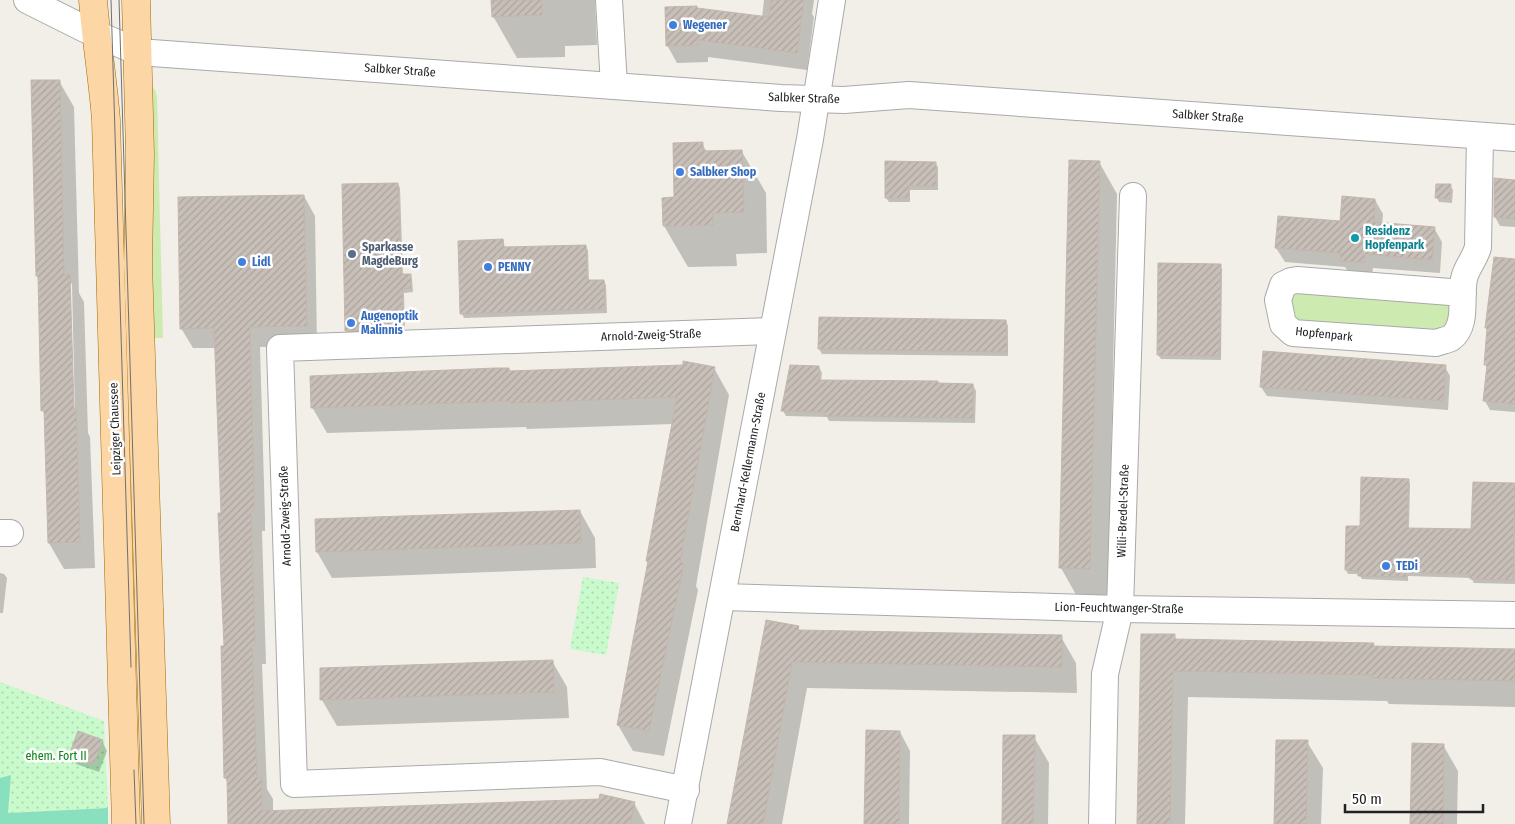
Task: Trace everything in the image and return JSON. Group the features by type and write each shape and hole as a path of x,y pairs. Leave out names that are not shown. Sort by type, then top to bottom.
{"main road":[{"name":"Leipziger Chaussee","path":"93,0 96,34 104,82 106,120 126,824"},
{"path":"136,0 140,154 138,283 156,824"}],"street":[{"name":"Salbker Straße","path":"27,0 96,34 138,52 817,100 909,95 1515,138"},
{"path":"609,0 614,86"},
{"name":"Bernhard-Kellermann-Straße","path":"678,824 817,100 832,0"},
{"name":"Hopfenpark","path":"1463,293 1297,280 1282,285 1278,300 1284,324 1293,333 1436,343 1450,338 1458,330 1462,318 1464,279 1476,257 1478,248 1480,136"},
{"name":"Willi-Bredel-Straße","path":"1102,824 1105,674 1120,608 1133,196"},
{"name":"Arnold-Zweig-Straße","path":"686,790 600,772 294,784 280,348 772,330"},
{"name":"Lion-Feuchtwanger-Straße","path":"723,597 1120,608 1515,615"}],"green space":[{"path":"150,86 155,90 157,96 163,338 151,338"},
{"path":"1289,291 1447,302 1451,309 1451,324 1437,334 1298,323 1284,299"},
{"path":"583,577 619,583 606,655 570,649"},
{"name":"ehem. Fort II","path":"0,682 104,721 108,808 8,813 11,775 0,778"},
{"path":"11,775 8,813 108,808 108,824 0,824 0,778"}],"building":[{"path":"491,0 542,0 542,15 492,17"},
{"path":"771,0 804,0 797,53 698,40 698,45 666,46 665,7 697,6 697,8 769,17"},
{"path":"31,80 60,80 64,275 70,275 80,542 48,543 44,410 41,411 38,276 36,276"},
{"path":"703,142 703,151 742,150 744,212 713,213 713,225 663,226 662,198 674,197 673,143"},
{"path":"1069,160 1100,161 1090,569 1059,568"},
{"path":"885,161 936,162 936,186 909,186 909,198 885,198"},
{"path":"1494,178 1515,180 1515,219 1494,217"},
{"path":"398,183 401,274 411,274 411,288 402,289 403,329 345,331 342,184"},
{"path":"1436,184 1451,184 1450,199 1435,198"},
{"path":"304,195 307,326 250,327 254,497 254,511 251,511 255,645 252,645 257,778 262,778 262,811 599,799 600,794 635,802 630,824 228,824 227,778 224,778 221,646 224,646 218,513 221,513 214,328 180,329 178,197"},
{"name":"Residenz Hopfenpark","path":"1342,196 1375,199 1374,222 1435,227 1432,260 1365,254 1365,262 1340,261 1341,253 1275,248 1278,216 1340,221"},
{"path":"503,239 504,247 586,245 587,280 604,280 605,309 460,314 458,241"},
{"path":"1494,257 1515,259 1515,404 1483,401 1487,365 1484,365 1487,328 1485,328"},
{"path":"1158,263 1221,264 1220,356 1157,355"},
{"path":"819,317 1006,320 1007,352 818,349"},
{"path":"1263,351 1446,365 1443,401 1260,387"},
{"path":"683,361 715,367 680,562 684,563 649,731 617,725 677,397 311,408 310,376 495,368 509,368 509,371 683,365"},
{"path":"790,365 819,366 819,380 938,381 938,383 973,384 973,418 825,416 825,412 781,411"},
{"path":"1361,477 1409,479 1407,528 1471,529 1473,482 1515,483 1513,580 1470,579 1470,574 1406,572 1406,577 1358,576 1358,571 1345,570 1346,526 1360,526"},
{"path":"580,510 581,543 316,552 315,519"},
{"path":"766,620 799,626 798,630 1062,635 1062,667 792,662 763,824 727,824"},
{"path":"1141,634 1175,634 1175,639 1374,643 1373,646 1515,649 1515,681 1373,678 1373,675 1173,671 1170,824 1137,824"},
{"path":"553,660 554,692 320,700 320,668"},
{"path":"866,730 900,731 899,824 864,824"},
{"path":"78,731 103,740 94,764 69,755"},
{"path":"1003,735 1035,735 1033,824 1002,824"},
{"path":"1276,740 1308,740 1306,824 1274,824"},
{"path":"1412,743 1444,744 1443,824 1410,824"}],"tram line":[{"path":"111,0 131,667"},
{"path":"119,0 144,824"},
{"path":"134,770 136,824"}],"place":[{"name":"Wegener","path":"673,25"},
{"name":"Salbker Shop","path":"680,172"},
{"name":"Residenz Hopfenpark","path":"1355,238"},
{"name":"Sparkasse MagdeBurg","path":"352,254"},
{"name":"Lidl","path":"242,262"},
{"name":"PENNY","path":"488,267"},
{"name":"Augenoptik Malinnis","path":"351,323"},
{"name":"TEDi","path":"1386,566"}]}
